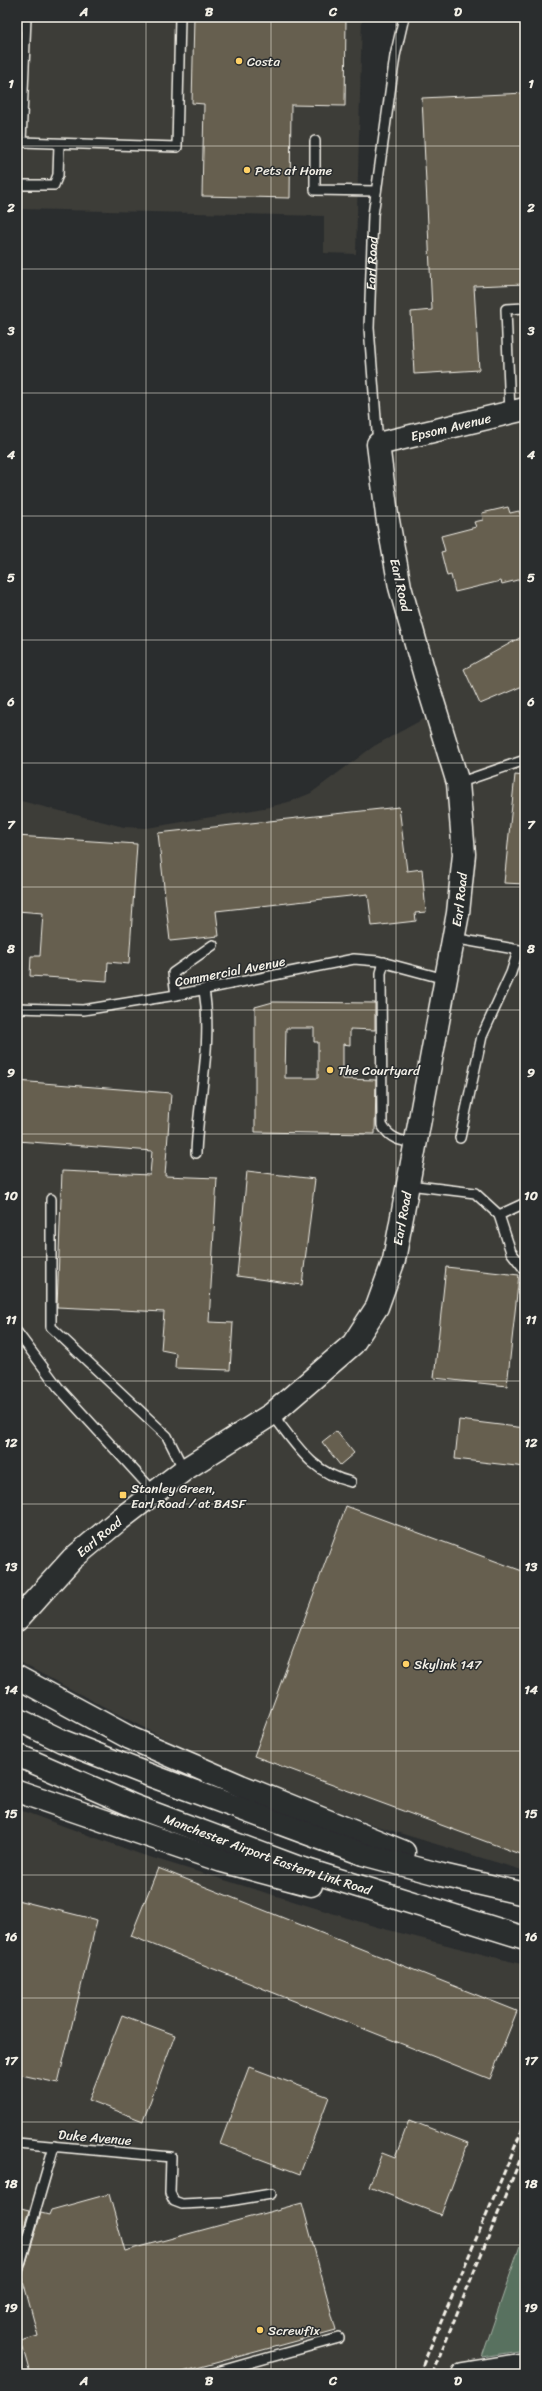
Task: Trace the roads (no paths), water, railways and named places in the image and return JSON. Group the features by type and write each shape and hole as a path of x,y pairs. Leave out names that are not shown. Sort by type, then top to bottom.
{"main road":[{"name":"Epsom Avenue","path":"378,444 518,411"},
{"name":"Earl Road","path":"17,1620 72,1559 154,1492 184,1470 272,1414 353,1344 377,1307 394,1260 417,1144 453,938 464,854 464,825 458,783 425,676 400,587 387,515 378,444"},
{"path":"17,1677 130,1738 241,1786 370,1839 517,1892"},
{"path":"17,1719 62,1741 356,1852 442,1875 517,1892"},
{"name":"Manchester Airport Eastern Link Road","path":"17,1756 134,1806 218,1838 312,1872 509,1934"},
{"path":"17,1791 222,1861 274,1876 509,1934"},
{"path":"470,2373 525,2364"}],"lane":[{"path":"26,17 21,142 177,147 180,17"},
{"name":"Earl Road","path":"378,444 369,328 373,215 395,56 404,17"},
{"path":"316,141 315,190 376,191"},
{"path":"17,185 54,185 58,175 59,144"},
{"path":"518,411 506,309 525,308"},
{"path":"458,783 525,760"},
{"path":"453,938 521,951 482,1036 460,1138"},
{"path":"176,995 173,973 213,945"},
{"name":"Commercial Avenue","path":"17,1008 83,1010 204,990 354,959 384,962 445,979"},
{"path":"384,962 382,973 382,1124 387,1134 398,1140 417,1144"},
{"path":"196,1153 197,1118 205,1066 207,1007 204,990"},
{"path":"409,1185 475,1193 499,1215 511,1252 525,1270"},
{"path":"51,1199 51,1327 167,1436 184,1470"},
{"path":"499,1215 525,1203"},
{"path":"17,1332 58,1387 154,1492"},
{"path":"272,1414 317,1468 334,1478 351,1482"},
{"name":"Duke Avenue","path":"17,2143 171,2157 170,2193 174,2201 182,2204 223,2202 271,2194"},
{"path":"17,2274 54,2146"},
{"path":"210,2374 339,2338"}],"railway":[{"path":"419,2374 525,2123"},
{"path":"432,2374 525,2148"}],"place":[{"name":"Costa","path":"239,61"},
{"name":"Pets at Home","path":"247,170"},
{"name":"The Courtyard","path":"330,1070"},
{"name":"Stanley Green, Earl Road / at BASF","path":"123,1495"},
{"name":"Skylink 147","path":"406,1664"},
{"name":"Screwfix","path":"260,2330"}]}
